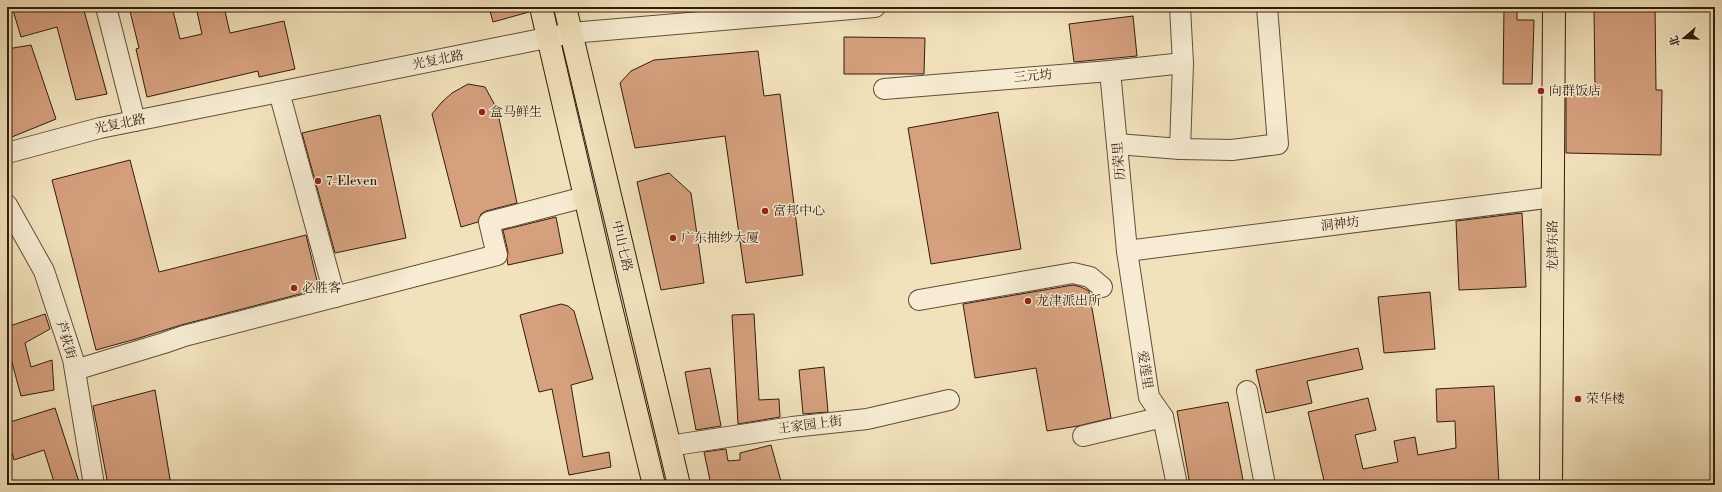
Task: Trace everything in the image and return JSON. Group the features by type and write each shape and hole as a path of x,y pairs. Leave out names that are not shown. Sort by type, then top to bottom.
{"main road":[{"name":"中山七路","path":"541,7 654,485"},
{"name":"中山七路","path":"565,7 679,485"},
{"name":"龙津东路","path":"1551,485 1554,7"}],"street":[{"path":"106,7 135,121"},
{"name":"光复北路","path":"7,153 100,128 571,33 874,7"},
{"path":"1180,7 1182,63 1180,149"},
{"path":"1117,144 1180,149 1232,150 1278,144 1267,7"},
{"name":"三元坊","path":"884,90 1110,71 1182,63"},
{"name":"历荣里","path":"1110,71 1127,251"},
{"path":"279,92 335,296"},
{"path":"75,370 164,344 184,336 497,255 489,222 585,197"},
{"name":"洞神坊","path":"1127,251 1554,197"},
{"name":"芦荻街","path":"7,205 44,271 73,359 94,485"},
{"name":"爱莲里","path":"1127,251 1149,397 1163,417 1177,485"},
{"path":"919,300 1073,273 1090,277 1102,287"},
{"path":"1247,391 1265,485"},
{"name":"王家园上街","path":"670,446 792,427 867,419 949,400"},
{"path":"1083,436 1163,417"}],"building":[{"path":"12,7 83,7 107,94 76,100 57,27 21,37"},
{"path":"129,7 172,7 180,39 202,34 196,7 224,7 230,33 284,21 295,69 259,77 258,71 147,97 136,49 139,48"},
{"path":"489,7 529,7 529,12 493,22"},
{"path":"1504,7 1517,7 1517,20 1534,20 1532,84 1503,84"},
{"path":"1594,7 1655,7 1656,90 1662,90 1661,155 1566,153 1566,89 1595,89"},
{"path":"1133,16 1137,56 1074,62 1069,24"},
{"path":"844,37 925,38 924,74 844,74"},
{"path":"31,45 56,119 7,139 7,49"},
{"name":"富邦中心","path":"758,51 764,96 780,94 803,275 746,283 725,136 635,148 620,83 631,71 654,60"},
{"path":"468,84 485,87 497,109 517,203 486,211 481,214 478,222 461,227 432,114 452,93"},
{"path":"998,112 1021,249 931,264 908,128"},
{"path":"380,115 406,238 335,253 302,133"},
{"path":"130,160 159,272 306,235 319,289 181,325 96,350 52,180"},
{"name":"广东抽纱大厦","path":"669,173 691,193 704,283 661,290 637,182"},
{"path":"1522,213 1526,287 1459,290 1456,221"},
{"path":"556,217 563,253 508,265 508,252 503,230"},
{"path":"1073,285 1089,291 1111,418 1078,426 1047,431 1036,368 975,378 963,304"},
{"path":"1430,292 1435,349 1384,353 1378,297"},
{"path":"561,304 568,306 574,311 593,379 571,385 583,457 609,452 611,467 569,475 552,389 539,392 520,315"},
{"path":"45,314 50,329 25,343 31,367 52,360 54,390 21,396 7,344 7,327"},
{"path":"754,314 759,400 779,399 780,417 738,424 732,315"},
{"path":"1358,348 1363,369 1307,381 1312,403 1266,413 1256,370"},
{"path":"824,367 828,412 803,414 799,370"},
{"path":"710,368 721,426 696,430 685,372"},
{"path":"1494,386 1499,484 1458,485 1458,482 1444,485 1325,485 1308,412 1368,398 1376,430 1355,435 1363,469 1398,462 1394,441 1415,437 1418,455 1456,448 1455,421 1437,422 1436,389"},
{"path":"155,390 171,485 108,485 93,406"},
{"path":"1228,402 1244,485 1190,485 1177,411"},
{"path":"55,408 80,485 55,485 44,450 14,460 7,437 7,423"},
{"path":"771,445 782,485 711,485 704,452 726,449 728,461 740,460 740,453"}],"place":[{"name":"向群饭店","path":"1541,91"},
{"name":"盒马鲜生","path":"482,112"},
{"name":"7-Eleven","path":"318,181"},
{"name":"富邦中心","path":"765,211"},
{"name":"广东抽纱大厦","path":"673,238"},
{"name":"必胜客","path":"294,288"},
{"name":"龙津派出所","path":"1028,301"},
{"name":"荣华楼","path":"1578,399"}]}
